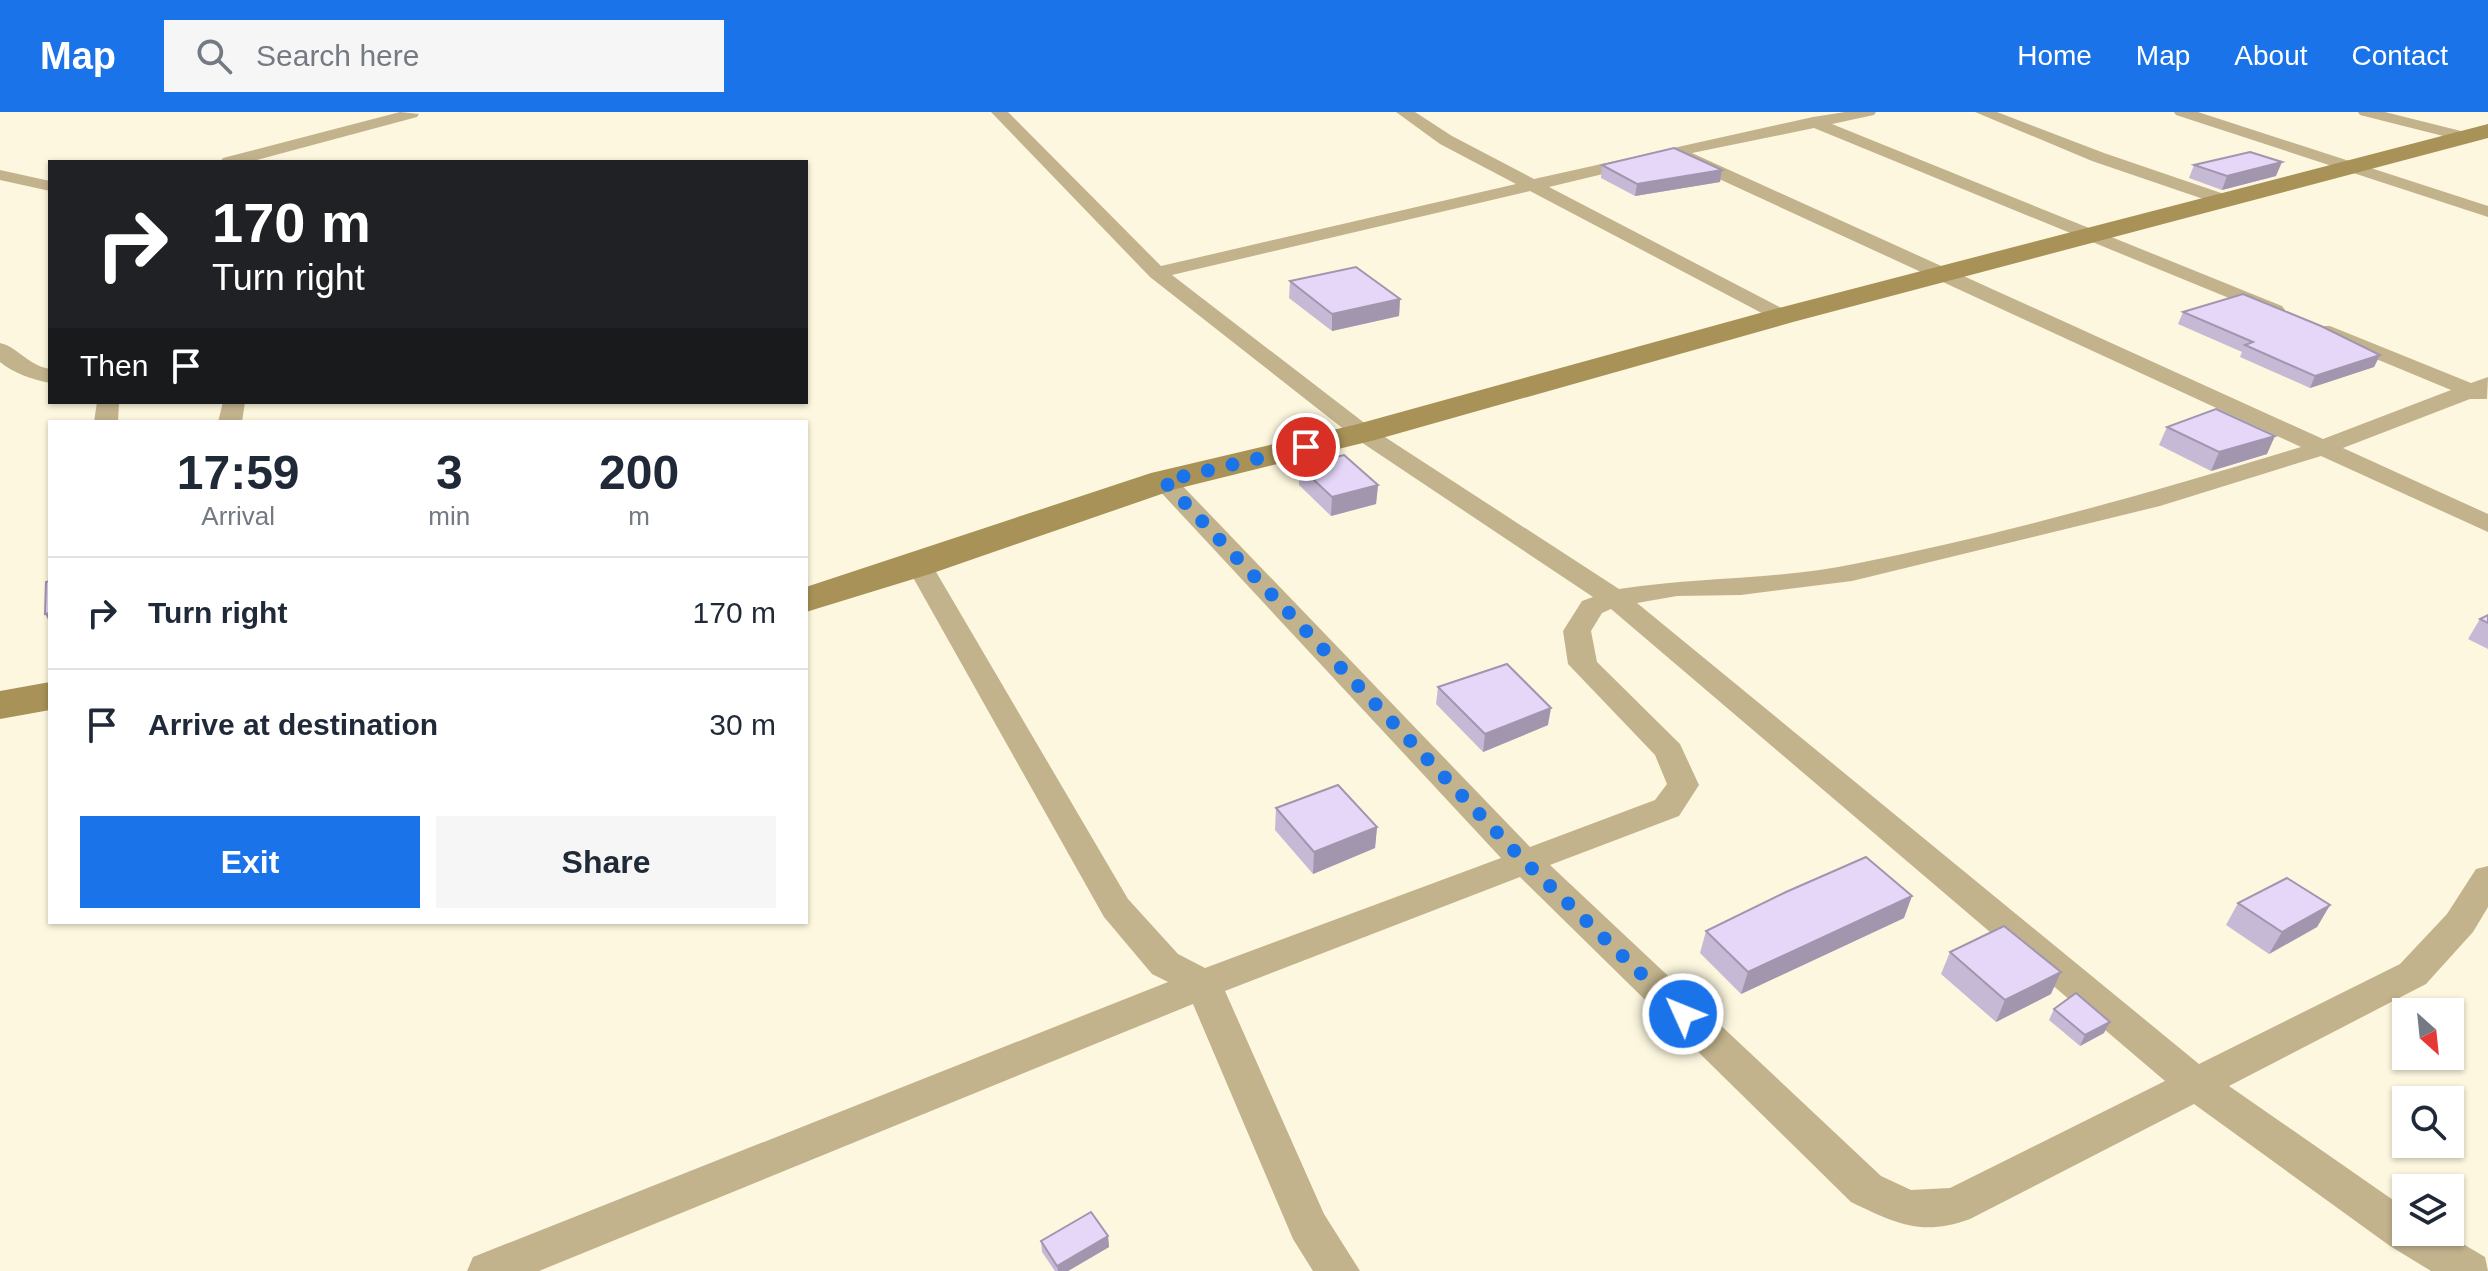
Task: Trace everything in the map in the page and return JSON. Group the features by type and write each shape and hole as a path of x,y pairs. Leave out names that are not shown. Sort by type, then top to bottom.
{"street":[{"path":"999,112 1157,273 1363,433 1614,598 2195,1083 2405,1232 2469,1271"},
{"path":"1404,112 1446,140 1782,316"},
{"path":"1157,273 1674,152 1868,112"},
{"path":"1983,112 2098,157 2221,199"},
{"path":"2182,112 2488,212"},
{"path":"2366,112 2478,134"},
{"path":"237,160 411,114"},
{"path":"1813,122 2300,321 2482,390"},
{"path":"808,599 919,565 1164,481 1363,433 1782,316 2478,134"},
{"path":"1674,152 2488,524"},
{"path":"0,175 48,186"},
{"path":"0,349 12,363 35,374 48,376"},
{"path":"489,1271 1203,984 1523,860 1667,808 1683,785 1669,751 1583,664 1577,631 1592,607 1614,598 1677,588 1741,587 1894,565 2151,501 2321,448 2482,390"},
{"path":"1164,481 1523,860 1866,1189 1908,1209 1955,1206 2413,974 2460,923 2488,878"},
{"path":"919,565 1116,908 1165,964 1203,984 1308,1226 1338,1271"},
{"path":"0,705 48,696"}],"building":[{"path":"1674,148 1722,170 1637,184 1602,165"},
{"path":"2250,152 2282,162 2227,176 2194,165"},
{"path":"1356,267 1400,299 1332,314 1290,281"},
{"path":"2243,294 2321,326 2380,355 2315,376 2245,345 2253,342 2183,312"},
{"path":"2216,409 2275,436 2219,452 2167,427"},
{"path":"1344,455 1378,485 1332,497 1299,466"},
{"path":"46,582 48,613 45,614"},
{"path":"1507,664 1551,708 1485,734 1438,687"},
{"path":"1338,785 1377,827 1314,852 1276,808"},
{"path":"1866,857 1912,896 1748,972 1706,931 1786,892"},
{"path":"2287,878 2330,905 2282,932 2238,903"},
{"path":"2004,926 2061,972 2005,1000 1950,952"},
{"path":"2076,993 2110,1022 2085,1035 2054,1009"},
{"path":"1091,1212 1108,1236 1057,1266 1041,1241"}],"route":[{"path":"1306,447 1164,481 1523,860 1683,1014"}]}
